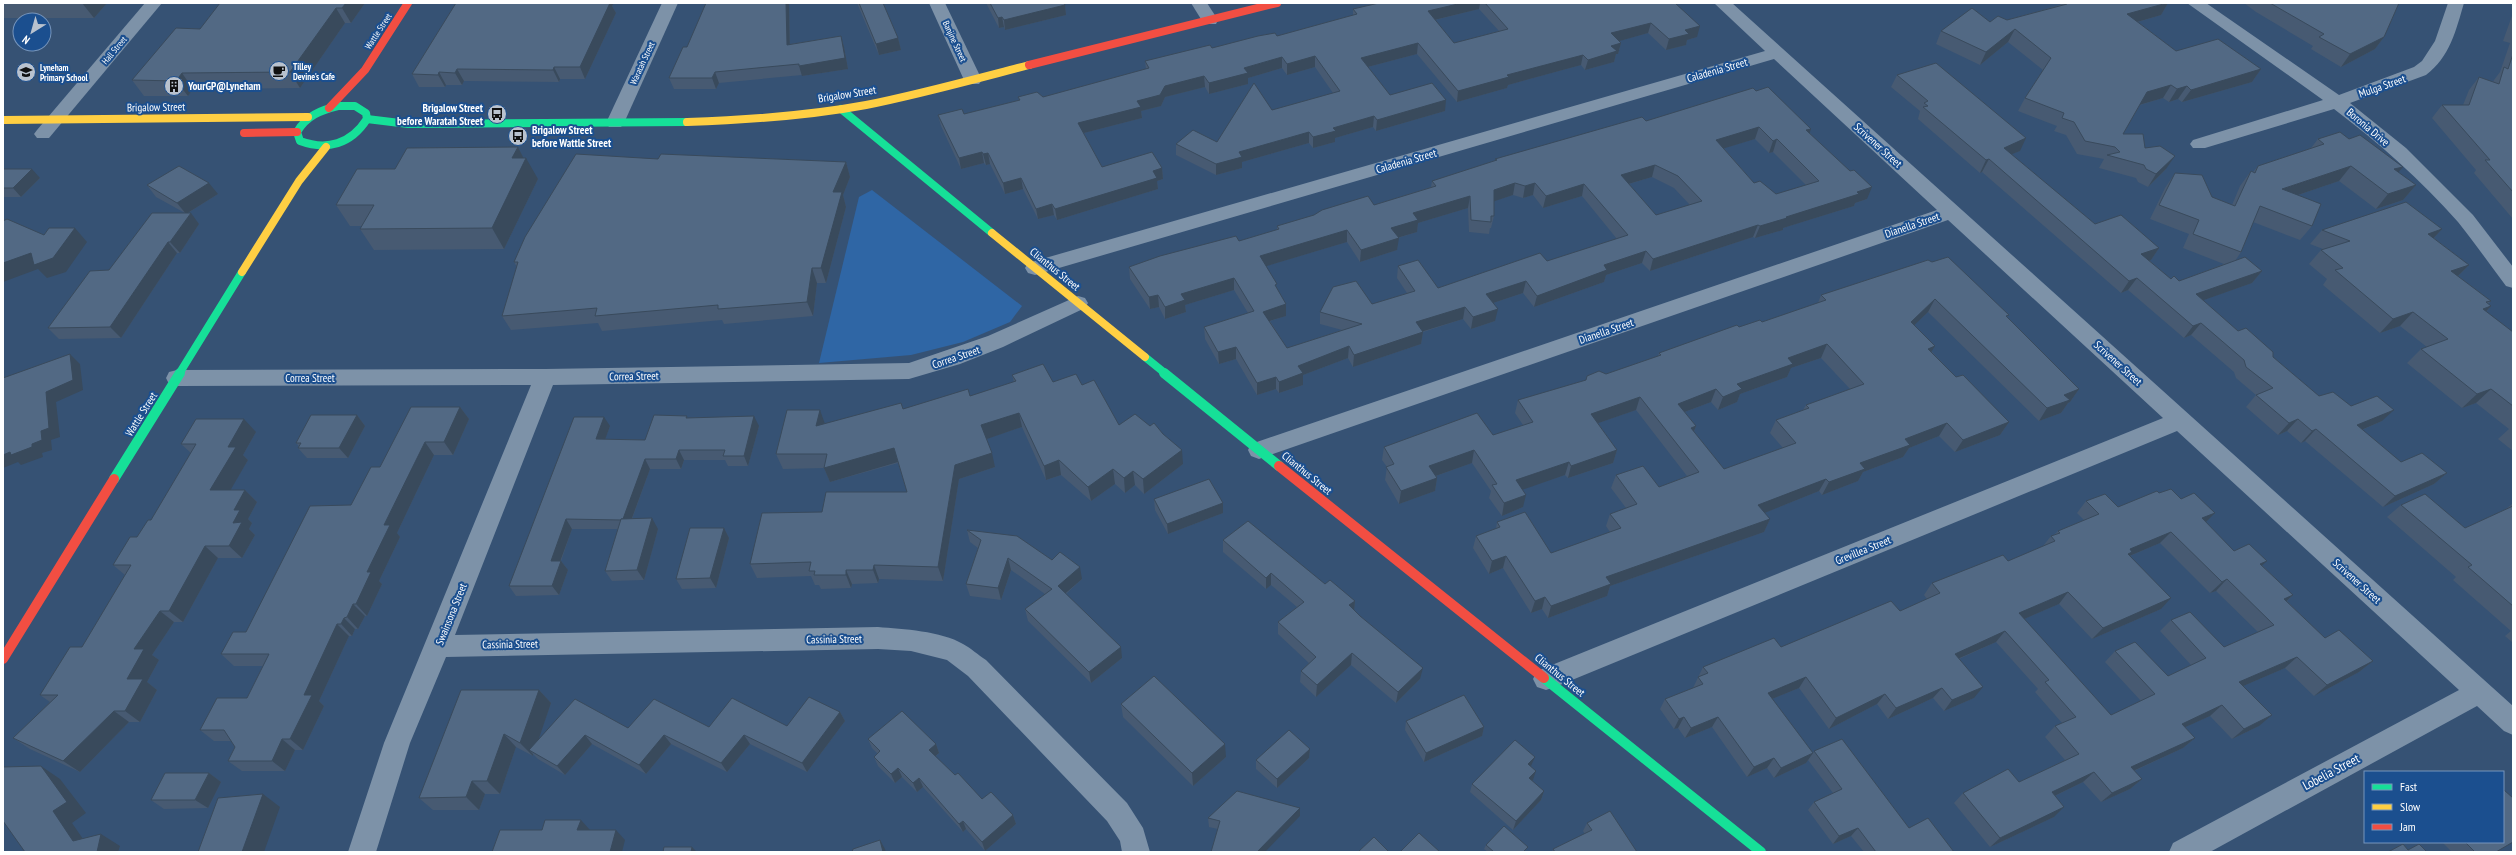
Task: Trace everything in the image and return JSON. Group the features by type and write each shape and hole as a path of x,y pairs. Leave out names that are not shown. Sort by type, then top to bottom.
{"street":[{"name":"Hall Street","path":"48,130 154,3"},
{"name":"Wattle Street","path":"329,108 365,70 408,3"},
{"name":"Waratah Street","path":"615,123 670,3"},
{"name":"Banjine Street","path":"937,3 973,80"},
{"path":"1199,3 1210,20"},
{"name":"Brigalow Street","path":"367,119 408,124 615,123 728,120 841,109 973,80 1277,3"},
{"name":"Scrivener Street","path":"1722,3 2513,723"},
{"name":"Boronia Drive","path":"2195,3 2337,102 2439,190 2460,212 2513,281"},
{"name":"Mulga Street","path":"2199,144 2337,102 2408,77 2429,66 2440,50 2456,3"},
{"name":"Caladenia Street","path":"1035,268 1778,53"},
{"name":"Wattle Street","path":"355,106 365,70"},
{"path":"353,137 360,131 367,119 362,109 355,106 329,108 308,117 297,132 297,137 304,147 326,146 367,134"},
{"name":"Clianthus Street","path":"841,109 1259,450 1761,852"},
{"name":"Brigalow Street","path":"3,120 48,130 308,117"},
{"name":"Brigalow Street","path":"381,130 408,124"},
{"path":"231,133 297,132"},
{"name":"Wattle Street","path":"3,659 300,181 326,146"},
{"name":"Wattle Street","path":"300,181 302,161"},
{"name":"Dianella Street","path":"1259,450 1952,212"},
{"name":"Correa Street","path":"177,378 544,378 909,371 943,363 978,350 1078,303"},
{"name":"Swainsona Street","path":"362,852 397,743 438,646 544,378"},
{"name":"Grevillea Street","path":"1546,679 2181,420"},
{"name":"Cassinia Street","path":"438,646 878,638 911,640 954,651 977,668 1117,812 1133,837 1136,852"},
{"name":"Lobelia Street","path":"2182,852 2479,692"}],"shaded area":[{"path":"872,190 1022,306 1010,322 963,342 911,355 819,363 859,197"}],"building":[{"path":"220,3 346,3 342,8 336,8 290,72 182,73 176,81 132,80 176,28 200,29"},
{"path":"456,3 610,3 580,67 554,67 553,70 457,69 455,73 439,72 438,75 412,74"},
{"path":"706,3 786,3 787,45 841,36 845,58 799,66 799,64 715,72 712,78 669,78 683,47 687,47"},
{"path":"859,3 883,3 898,38 876,44"},
{"path":"990,3 1064,3 1065,5 1004,20 1002,17 998,18"},
{"path":"1379,3 1462,3 1428,11 1454,43 1508,29 1485,3 1675,3 1700,26 1685,30 1689,34 1669,39 1651,23 1611,33 1621,43 1611,46 1617,51 1588,60 1583,55 1507,75 1509,77 1458,91 1418,43 1361,58 1390,95 1432,83 1446,100 1377,120 1374,116 1333,128 1336,131 1313,137 1309,132 1239,152 1242,157 1216,164 1176,144 1193,130 1217,142 1254,83 1272,110 1340,91 1315,56 1287,64 1282,57 1244,68 1248,73 1209,83 1204,76 1165,86 1160,95 1137,101 1141,107 1078,123 1102,167 1152,152 1162,168 1153,171 1157,178 1055,209 1052,204 1036,209 1021,178 1003,183 988,153 983,154 982,152 959,158 938,115 962,109 964,114 1020,100 1018,97 1037,92 1043,97 1149,68 1145,61 1210,45 1212,48 1275,33 1277,36 1357,14 1353,9"},
{"path":"2066,3 2167,3 2127,14 2176,51 2218,39 2261,69 2191,90 2187,86 2177,89 2171,85 2147,92 2123,134 2143,134 2145,148 2160,146 2175,156 2156,174 2146,169 2144,165 2107,155 2120,152 2115,147 2085,141 2074,122 2062,118 2064,113 2025,98 2051,58 2015,29 1986,52 1941,31 1972,8 1990,22 1998,16 2007,20 2067,4"},
{"path":"2270,3 2399,3 2384,37 2350,54 2319,37 2324,34"},
{"path":"2513,54 2513,192 2485,160 2490,160 2442,105 2469,105 2479,77 2499,84 2504,67 2508,69"},
{"path":"1936,63 2026,138 2004,148 2095,224 2121,215 2159,248 2141,254 2171,279 2174,276 2179,281 2245,257 2262,271 2196,294 2238,331 2246,328 2273,352 2273,357 2319,396 2333,392 2351,406 2377,396 2394,410 2357,425 2401,462 2422,453 2447,473 2395,496 2316,429 2312,431 2298,419 2289,423 2256,395 2273,388 2246,367 2244,360 2201,323 2193,326 2137,278 2129,281 1989,159 1986,160 1923,107 1928,106 1924,103 1928,101 1897,75"},
{"path":"1768,87 1811,129 1806,130 1850,171 1854,170 1872,187 1857,192 1859,194 1786,217 1787,218 1760,226 1758,225 1653,259 1646,251 1604,265 1607,270 1537,296 1526,281 1486,294 1498,309 1473,317 1465,307 1416,322 1423,332 1354,355 1349,346 1298,366 1303,373 1279,382 1276,377 1257,383 1236,347 1218,352 1204,327 1254,311 1234,278 1181,294 1185,300 1165,307 1158,295 1149,297 1129,267 1160,256 1236,236 1239,241 1279,229 1277,226 1314,215 1322,210 1368,196 1374,205 1436,186 1432,181 1497,160 1495,159 1642,117 1646,121 1753,88 1756,91","holes":["1759,127 1773,141 1777,139 1819,181 1776,194 1760,181 1754,183 1716,140","1655,165 1678,176 1702,201 1656,215 1621,175","1515,183 1525,186 1535,183 1546,196 1584,184 1628,235 1547,261 1540,253 1438,288 1418,260 1398,266 1415,291 1372,304 1356,281 1333,287 1320,312 1362,324 1287,348 1263,312 1286,304 1275,285 1277,284 1260,256 1347,230 1361,250 1399,238 1391,228 1418,220 1413,213 1470,196 1471,220 1491,222 1491,216 1494,216 1494,190"]},
{"path":"2340,132 2349,139 2360,135 2403,167 2394,169 2416,185 2388,194 2351,166 2282,189 2321,204 2312,226 2260,206 2241,252 2193,234 2199,220 2159,205 2175,173 2202,175 2212,197 2235,206 2251,171 2255,173 2258,166 2324,144 2318,139"},
{"path":"518,147 512,158 526,158 492,228 360,229 374,205 336,205 357,169 395,169 407,148"},
{"path":"576,154 658,159 661,154 846,162 833,192 842,192 821,268 812,268 807,302 718,309 718,305 595,316 597,308 502,316 518,262 514,262 525,237"},
{"path":"179,166 209,183 177,203 147,185"},
{"path":"3,169 32,169 13,188 3,188"},
{"path":"2406,202 2442,229 2428,234 2469,265 2451,271 2491,301 2486,302 2491,306 2483,309 2513,332 2513,406 2491,389 2477,394 2421,349 2448,339 2413,312 2393,319 2335,270 2343,268 2321,250 2350,241 2322,230"},
{"path":"152,213 191,213 170,242 168,242 110,327 48,328 90,271 109,270"},
{"path":"7,219 44,235 49,228 75,228 53,258 34,265 31,253 3,263 3,221"},
{"path":"1948,257 2009,315 2006,316 2079,389 2064,395 2070,400 2047,408 1935,299 1911,322 1935,346 1928,349 1956,377 1963,375 2009,422 1963,440 1947,423 1905,439 1910,445 1860,463 1865,469 1829,482 1826,479 1758,505 1770,519 1606,577 1611,584 1551,606 1545,597 1535,601 1506,556 1492,561 1476,536 1500,527 1497,522 1525,512 1551,553 1621,528 1610,514 1637,504 1616,475 1643,466 1659,487 1699,472 1640,397 1591,414 1617,450 1571,466 1569,462 1516,480 1526,495 1504,503 1492,485 1497,484 1474,450 1429,466 1437,478 1401,491 1386,467 1394,464 1384,447 1477,413 1493,435 1533,422 1518,400 1586,380 1587,376 1599,371 1606,374 1661,355 1659,353 1737,325 1739,327 1760,320 1762,322 1826,300 1821,295 1928,260 1932,262","holes":["1827,344 1864,384 1806,405 1809,408 1776,420 1796,443 1724,469 1691,428 1696,426 1678,404 1716,389 1723,397 1742,389 1737,384 1793,364 1788,358"]},
{"path":"70,354 73,380 46,392 49,428 41,431 42,440 32,444 32,447 11,455 10,452 3,455 3,378"},
{"path":"1043,364 1053,382 1076,374 1082,385 1094,380 1119,425 1135,414 1150,426 1154,423 1163,434 1182,450 1143,479 1133,471 1124,478 1113,469 1088,487 1059,460 1044,466 1019,413 981,425 992,453 955,465 938,567 874,565 873,570 846,570 846,575 814,575 815,571 809,571 811,562 750,564 762,513 822,512 826,492 907,492 894,448 824,468 827,454 776,454 787,410 820,410 816,426 901,403 903,409 968,389 970,396 1016,381 1012,375"},
{"path":"411,407 460,407 444,442 425,442 384,525 390,525 367,572 371,572 356,604 353,604 347,617 344,618 341,624 337,624 304,695 312,695 290,739 282,739 272,761 228,761 235,747 224,730 200,730 217,698 247,698 269,654 221,654 233,632 246,632 310,506 351,505 371,467 380,467"},
{"path":"311,415 357,415 339,448 298,448 301,443 296,443"},
{"path":"654,415 687,416 686,418 754,416 744,456 723,456 725,450 679,450 676,459 645,459 623,519 566,519 551,561 561,561 552,586 509,586 574,417 604,417 596,439 645,440"},
{"path":"196,419 244,419 228,447 236,447 210,490 245,490 234,510 240,510 233,523 242,522 229,546 205,546 169,611 160,611 134,649 144,649 127,679 143,679 125,711 114,711 63,761 13,738 58,695 40,695 70,647 82,647 131,565 113,565 130,537 137,537 148,520 151,520 196,444 181,444"},
{"path":"1209,479 1223,503 1167,524 1154,499"},
{"path":"2171,489 2181,499 2194,493 2215,513 2202,518 2234,551 2249,544 2267,561 2260,564 2293,595 2284,599 2325,638 2339,630 2373,661 2327,685 2297,657 2239,682 2272,715 2244,729 2222,705 2182,724 2195,738 2131,767 2142,779 2112,793 2094,772 2052,792 2064,807 2000,838 1963,793 2008,769 2019,782 2079,754 2055,726 2076,717 2045,682 2049,680 2005,631 1955,654 1983,687 1952,700 1942,688 1896,708 1885,694 1836,718 1806,677 1768,693 1813,753 1781,768 1774,758 1754,767 1718,717 1691,728 1684,717 1679,719 1665,699 1703,684 1698,677 1708,673 1703,667 1774,638 1781,647 1891,601 1900,611 1940,593 1932,583 2003,555 2008,561 2055,541 2051,536 2060,533 2058,531 2099,514 2086,501 2105,494 2118,507 2157,491 2159,493","holes":["2171,532 2222,582 2227,579 2274,625 2224,647 2190,612 2171,620 2206,658 2168,676 2135,642 2115,651 2155,694 2111,715 2019,613 2068,592 2103,628 2171,598 2128,554 2132,552 2130,549"]},
{"path":"2425,494 2465,528 2513,506 2513,606 2468,567 2472,565 2401,505"},
{"path":"652,518 637,570 605,571 621,519"},
{"path":"1248,521 1325,584 1330,580 1355,601 1349,605 1360,616 1423,668 1398,692 1352,653 1317,685 1301,671 1316,657 1278,622 1304,602 1271,573 1266,578 1223,540"},
{"path":"690,528 724,528 710,578 676,579"},
{"path":"967,530 1017,536 1052,560 1060,552 1080,567 1058,586 1121,647 1089,672 1025,609 1052,589 1008,558 998,588 966,584 981,540"},
{"path":"1154,676 1225,744 1192,773 1121,704"},
{"path":"461,690 539,690 520,743 504,734 487,781 472,781 466,797 419,798"},
{"path":"1464,695 1484,727 1426,753 1406,721"},
{"path":"809,697 840,712 802,763 744,735 721,763 664,735 639,765 585,735 557,766 529,750 575,699 628,728 654,699 709,727 732,698 787,726"},
{"path":"902,711 936,744 929,750 955,775 958,773 982,799 991,792 1013,815 982,842 963,821 959,824 919,778 913,783 898,768 891,774 874,757 880,751 868,739"},
{"path":"1289,730 1310,749 1277,779 1256,760"},
{"path":"1842,739 1909,828 1928,818 1954,852 1876,852 1858,828 1839,836 1814,802 1842,789 1814,751"},
{"path":"1515,740 1535,757 1528,764 1536,771 1529,778 1544,791 1516,821 1472,784"},
{"path":"41,766 67,802 53,811 73,841 101,834 97,852 25,852 3,821 3,767"},
{"path":"165,773 209,773 195,800 151,800"},
{"path":"2504,790 2513,798 2513,842 2496,852 2475,852 2466,843 2504,843"},
{"path":"1237,791 1300,808 1257,852 1211,852 1220,821 1208,818"},
{"path":"263,794 242,852 198,852 218,798"},
{"path":"1610,811 1637,852 1555,852 1553,849 1592,830 1587,823"},
{"path":"545,820 581,820 577,830 616,830 610,852 492,852 500,830 542,830"},
{"path":"1504,826 1528,847 1523,852 1494,852 1486,845"},
{"path":"1419,833 1440,852 1400,852"},
{"path":"1374,837 1389,852 1358,852"},
{"path":"880,840 883,852 852,852 853,849"},
{"path":"2403,844 2408,850 2419,844 2427,852 2388,852"},
{"path":"664,847 692,847 691,852 663,852"}],"traffic: fast":[{"path":"338,106 355,106 366,113 367,119 355,135 338,144 329,146 310,145 300,141 297,132 304,121 314,114 338,106"},
{"path":"841,109 992,233"},
{"path":"367,119 408,124 687,122"},
{"path":"114,479 242,272"},
{"path":"1145,357 1279,466"},
{"path":"1544,678 1761,852"}],"traffic: slow":[{"path":"687,122 764,118 842,109 913,95 1029,65"},
{"path":"3,120 308,117"},
{"path":"242,272 299,181 326,147"},
{"path":"992,233 1145,357"}],"traffic: jam":[{"path":"329,108 365,70 408,3"},
{"path":"1029,65 1277,3"},
{"path":"244,133 297,132"},
{"path":"1279,466 1544,678"},
{"path":"3,659 114,479"}],"place":[{"name":"Tilley Devine's Cafe","path":"279,71"},
{"name":"Lyneham Primary School","path":"26,72"},
{"name":"YourGP@Lyneham","path":"174,86"},
{"name":"Brigalow Street before Waratah Street","path":"497,114"},
{"name":"Brigalow Street before Wattle Street","path":"518,136"}]}
